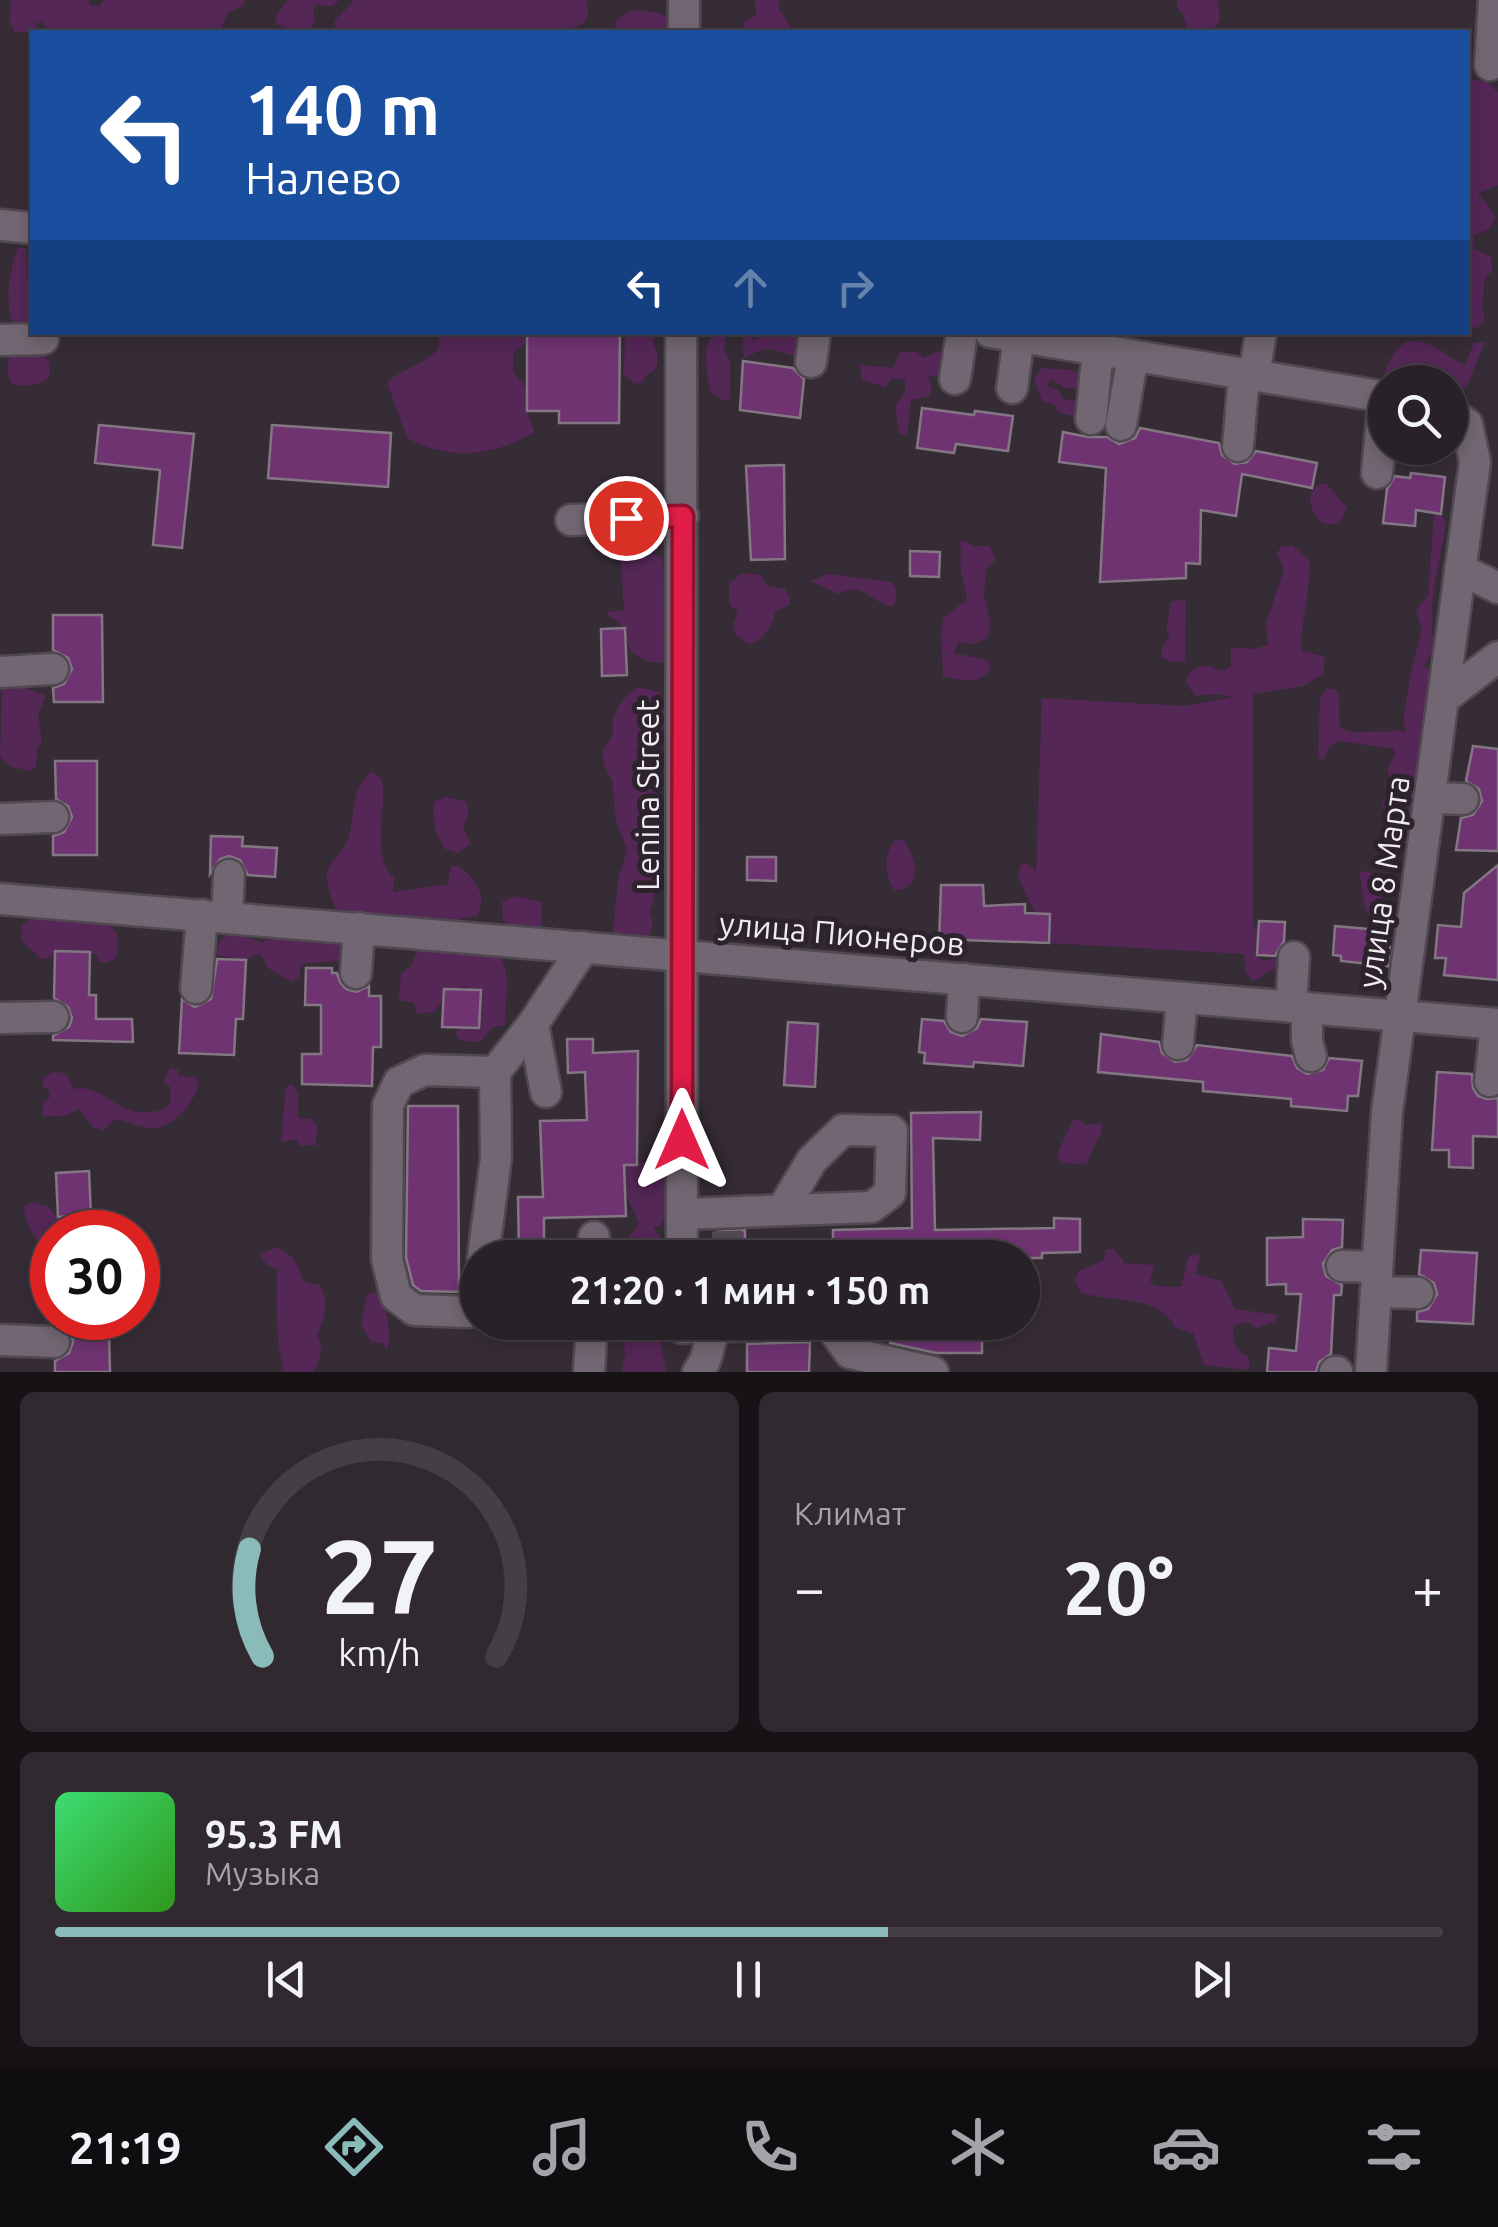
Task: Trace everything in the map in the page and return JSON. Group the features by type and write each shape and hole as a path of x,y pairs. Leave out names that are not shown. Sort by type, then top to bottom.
{"street":[{"path":"684,0 684,30"},
{"path":"1490,65 1494,0"},
{"path":"0,225 30,228"},
{"name":"Lenina Street","path":"681,335 682,1240"},
{"path":"954,379 961,335"},
{"path":"1012,388 1004,335 1093,344 1132,356 1249,375 1368,389"},
{"path":"1238,446 1259,335"},
{"path":"0,340 43,339"},
{"path":"1093,344 1106,422 1132,356"},
{"name":"улица 8 Марта","path":"1371,1372 1387,1112 1474,462 1468,429"},
{"path":"1376,465 1377,473"},
{"path":"570,520 683,516"},
{"path":"1460,569 1498,588"},
{"path":"1443,699 1498,657"},
{"path":"0,672 54,669"},
{"path":"1430,798 1464,799"},
{"path":"0,819 53,818"},
{"path":"196,988 229,874"},
{"name":"улица Пионеров","path":"0,899 1497,1024"},
{"path":"356,973 358,928"},
{"path":"486,1240 496,1158 495,1072 533,1024 584,947"},
{"path":"1294,958 1299,1008 1311,1056"},
{"path":"962,1017 964,979"},
{"path":"1178,1044 1182,998"},
{"path":"0,1018 53,1018"},
{"path":"533,1024 546,1092"},
{"path":"1490,1081 1497,1024"},
{"path":"460,1312 414,1310 396,1296 387,1259 388,1105 399,1082 425,1070 495,1072"},
{"path":"682,1214 727,1222 782,1210"},
{"path":"1342,1266 1418,1293"},
{"path":"0,1340 54,1342"},
{"path":"589,1372 591,1340"},
{"path":"682,1340 682,1372"},
{"path":"698,1372 706,1361 711,1340"},
{"path":"841,1340 850,1354 933,1372"}],"shaded area":[{"path":"11,0 89,0 90,5 99,7 104,0 245,0 243,6 227,15 220,30 48,30 42,21 37,30 15,32 9,20"},
{"path":"288,0 339,0 331,7 318,4 313,9 315,22 310,29 301,29 275,23"},
{"path":"354,0 586,0 588,10 584,22 560,30 336,30 334,22"},
{"path":"755,0 779,0 778,7 790,30 742,30 745,21 756,15"},
{"path":"1177,0 1218,0 1220,21 1212,30 1187,30"},
{"path":"630,10 655,12 669,18 670,30 615,30 615,21"},
{"path":"1470,79 1486,82 1498,92 1498,185 1478,193 1496,217 1489,229 1474,235 1474,249 1491,257 1492,272 1485,276 1485,321 1470,329"},
{"path":"18,248 26,248 30,329 16,328 12,319 10,278"},
{"path":"527,335 527,343 513,352 513,371 527,389 527,411 534,432 503,447 471,453 439,450 407,438 387,382 439,348 439,336"},
{"path":"625,335 656,335 653,342 657,366 645,376 644,382 635,384 624,375"},
{"path":"726,335 730,399 724,401 710,391 706,352 711,338"},
{"path":"742,335 753,340 763,335 801,335 798,357 766,350 744,359"},
{"path":"1407,341 1417,341 1465,365 1388,365"},
{"path":"1485,342 1468,383 1465,365 1474,343"},
{"path":"37,346 49,363 50,376 37,384 11,384 7,371 10,355"},
{"path":"939,351 973,361 975,371 968,381 928,375 932,389 928,397 911,400 907,435 899,433 895,407 905,391 905,380 892,378 885,387 862,380 860,365 892,368 901,352 916,352 924,358"},
{"path":"1043,367 1079,373 1081,381 1076,388 1065,388 1050,379 1047,387 1058,390 1063,399 1078,401 1081,407 1073,416 1042,401 1034,378"},
{"path":"1326,483 1347,508 1339,523 1322,522 1312,509 1310,496 1316,486"},
{"path":"1434,513 1441,514 1446,523 1433,602 1435,647 1424,666 1432,672 1422,718 1419,805 1409,820 1415,829 1409,845 1392,838 1382,803 1391,781 1387,770 1394,749 1340,741 1329,746 1323,762 1318,757 1320,698 1327,688 1337,690 1341,728 1351,732 1406,731 1403,722 1410,677 1422,629 1416,610 1428,596"},
{"path":"960,542 973,546 989,546 996,559 986,569 984,595 991,623 988,638 972,644 958,643 954,653 987,660 991,669 981,678 969,680 943,676 941,631 944,617 967,600"},
{"path":"1292,545 1310,560 1302,651 1325,657 1323,674 1303,686 1253,694 1253,927 1259,928 1257,955 1262,961 1283,957 1283,969 1252,980 1246,973 1244,954 1049,943 1050,914 1035,913 1018,877 1020,865 1028,863 1036,871 1042,698 1185,706 1233,697 1195,696 1185,681 1191,671 1204,665 1223,671 1231,666 1231,647 1254,649 1268,645 1266,623 1284,570 1277,553 1281,547"},
{"path":"640,549 662,557 664,587 690,627 674,663 649,662 631,652 622,626 607,612 624,610 620,551"},
{"path":"742,573 761,575 767,586 785,589 790,598 789,605 776,611 767,632 749,644 736,635 733,624 738,612 729,604 729,584"},
{"path":"828,574 891,582 896,589 896,602 891,607 853,590 838,594 811,581"},
{"path":"1186,598 1185,661 1172,662 1161,657 1170,635 1166,630 1171,602"},
{"path":"7,679 18,679 26,688 46,696 38,715 42,742 31,771 12,767 0,757 2,688"},
{"path":"636,688 656,691 665,707 662,734 650,741 644,756 632,761 660,800 650,857 654,893 649,912 653,922 650,935 626,937 613,933 618,880 627,850 616,821 612,780 604,765 603,750 613,735 617,708"},
{"path":"372,772 381,778 383,789 381,843 387,868 394,878 393,892 448,884 451,866 458,866 470,876 481,895 477,916 459,919 449,929 343,927 327,874 348,839 360,785"},
{"path":"446,797 467,802 468,816 463,828 471,843 458,853 445,849 435,831 433,802"},
{"path":"895,840 903,840 908,847 915,871 910,884 894,890 886,864"},
{"path":"1368,871 1393,886 1391,893 1380,896 1382,905 1400,909 1399,923 1374,922 1365,909 1359,872"},
{"path":"515,896 542,902 542,929 515,931 503,921 502,902"},
{"path":"44,914 84,917 108,925 116,932 119,943 116,958 106,963 99,962 96,954 55,951 51,957 41,959 21,940 22,926"},
{"path":"237,932 261,943 281,935 336,943 345,955 338,961 301,964 300,976 292,982 268,968 260,954 251,956 245,965 245,960 217,955 216,948 226,934"},
{"path":"441,942 499,953 503,963 507,980 505,1025 493,1027 480,1042 462,1041 456,1035 458,1027 479,1027 480,1002 471,989 464,986 452,990 434,1012 417,1014 414,1003 399,1000 401,973 411,966 417,952"},
{"path":"170,1068 178,1070 179,1076 195,1077 199,1083 183,1111 163,1126 145,1127 115,1119 103,1131 93,1127 79,1109 67,1115 43,1117 43,1103 50,1097 50,1091 43,1086 43,1078 55,1071 66,1074 74,1089 91,1090 128,1110 142,1112 161,1111 170,1103 170,1087 163,1082"},
{"path":"291,1084 298,1092 298,1118 311,1119 317,1125 316,1145 299,1146 297,1139 281,1142 286,1087"},
{"path":"1073,1120 1081,1120 1085,1125 1101,1123 1101,1132 1086,1164 1062,1163 1057,1155"},
{"path":"646,1162 665,1171 671,1207 660,1226 653,1227 662,1240 628,1240 639,1223 625,1193 624,1165"},
{"path":"30,1202 51,1210 30,1210 30,1229 23,1208"},
{"path":"278,1247 292,1257 303,1280 319,1284 324,1297 324,1315 317,1335 321,1354 313,1372 284,1372 278,1334 277,1269 267,1265 260,1254"},
{"path":"1106,1249 1114,1249 1125,1263 1154,1265 1150,1281 1155,1286 1181,1287 1188,1258 1191,1254 1200,1256 1195,1274 1221,1281 1235,1309 1277,1315 1275,1322 1255,1328 1248,1322 1234,1325 1235,1344 1249,1357 1249,1370 1204,1365 1193,1333 1176,1328 1158,1309 1080,1292 1075,1280 1079,1271 1104,1260"},
{"path":"379,1291 388,1320 387,1350 382,1343 372,1342 361,1325 367,1295"},
{"path":"624,1340 661,1340 666,1372 622,1372"}],"building":[{"path":"527,335 620,335 619,423 559,423 559,411 527,411"},
{"path":"743,361 793,368 804,379 800,418 740,410"},
{"path":"922,408 1013,416 1008,451 956,444 954,453 917,448"},
{"path":"99,425 194,434 182,548 153,545 160,470 95,463"},
{"path":"272,425 391,433 388,487 268,478"},
{"path":"1140,428 1219,443 1222,455 1235,464 1247,462 1256,451 1317,463 1312,488 1242,474 1236,516 1201,510 1200,564 1186,563 1186,578 1100,582 1106,468 1059,462 1063,432 1107,437 1119,444 1135,438"},
{"path":"784,465 785,559 751,560 746,466"},
{"path":"1411,473 1445,477 1441,514 1416,510 1415,526 1383,523 1387,489 1395,476 1410,478"},
{"path":"910,551 940,552 939,577 910,576"},
{"path":"53,615 102,615 103,702 54,702 53,688 64,684 72,669 68,658 53,650"},
{"path":"625,628 627,675 602,676 601,629"},
{"path":"1473,746 1498,749 1498,851 1456,850 1461,818 1473,815 1482,801 1479,789 1466,781"},
{"path":"55,761 97,761 97,855 53,855 53,836 64,832 72,817 68,806 56,799"},
{"path":"211,836 243,837 242,846 277,848 275,877 248,875 240,860 229,856 220,859 210,874"},
{"path":"747,857 776,857 776,881 747,880"},
{"path":"1498,865 1498,980 1444,975 1446,958 1435,958 1438,925 1461,927 1464,893"},
{"path":"941,885 983,885 984,906 1025,904 1025,913 1050,914 1049,943 963,940 963,945 939,944"},
{"path":"1259,921 1285,922 1284,941 1275,956 1257,955"},
{"path":"1335,926 1391,931 1388,966 1341,961 1341,956 1333,955"},
{"path":"55,951 90,952 89,995 96,995 96,1019 132,1019 133,1042 53,1040 53,1036 69,1027 72,1018 68,1007 54,998"},
{"path":"217,959 246,960 243,1019 236,1019 234,1055 179,1053 182,999 195,1007 211,999"},
{"path":"306,968 332,968 346,989 356,992 369,986 369,996 381,996 381,1047 373,1047 372,1086 302,1084 302,1054 321,1054 321,1005 305,1005"},
{"path":"444,989 481,990 479,1028 442,1027"},
{"path":"922,1019 944,1021 951,1032 962,1036 977,1028 981,1019 1027,1022 1023,1066 924,1063 925,1053 919,1052"},
{"path":"788,1022 818,1024 815,1087 784,1085"},
{"path":"1101,1034 1159,1042 1162,1053 1175,1062 1187,1060 1197,1045 1292,1056 1297,1068 1307,1074 1323,1070 1329,1058 1362,1061 1358,1096 1348,1096 1347,1111 1291,1106 1291,1099 1203,1091 1203,1082 1098,1072"},
{"path":"567,1039 593,1039 593,1053 638,1051 637,1165 624,1165 626,1216 544,1218 544,1240 519,1240 518,1197 543,1197 540,1121 587,1120 585,1072 568,1073"},
{"path":"1437,1072 1472,1074 1478,1096 1498,1098 1498,1137 1473,1136 1473,1168 1449,1167 1449,1150 1432,1150"},
{"path":"408,1106 458,1106 459,1292 421,1291 413,1285 406,1257"},
{"path":"981,1112 980,1140 933,1138 935,1230 1054,1228 1054,1218 1080,1219 1080,1252 1042,1253 1040,1258 1040,1240 833,1240 833,1230 912,1228 911,1113"},
{"path":"89,1171 91,1210 58,1210 56,1173"},
{"path":"1303,1219 1343,1220 1342,1247 1332,1250 1323,1264 1326,1276 1342,1285 1341,1295 1334,1295 1331,1354 1319,1362 1316,1372 1267,1372 1269,1348 1296,1351 1301,1294 1286,1294 1286,1284 1267,1285 1267,1238 1303,1237"},
{"path":"745,1230 745,1240 717,1240 717,1232"},
{"path":"1421,1250 1477,1253 1473,1324 1417,1321 1417,1312 1428,1309 1437,1294 1434,1283 1419,1274"},
{"path":"109,1340 110,1372 55,1372 55,1361 69,1353 73,1342"},
{"path":"982,1340 982,1353 936,1353 890,1343"},
{"path":"810,1342 809,1372 747,1372 747,1344"}],"tunnel":[{"path":"727,1231 727,1240"}],"route":[{"path":"626,518 683,516 682,1140"}]}
